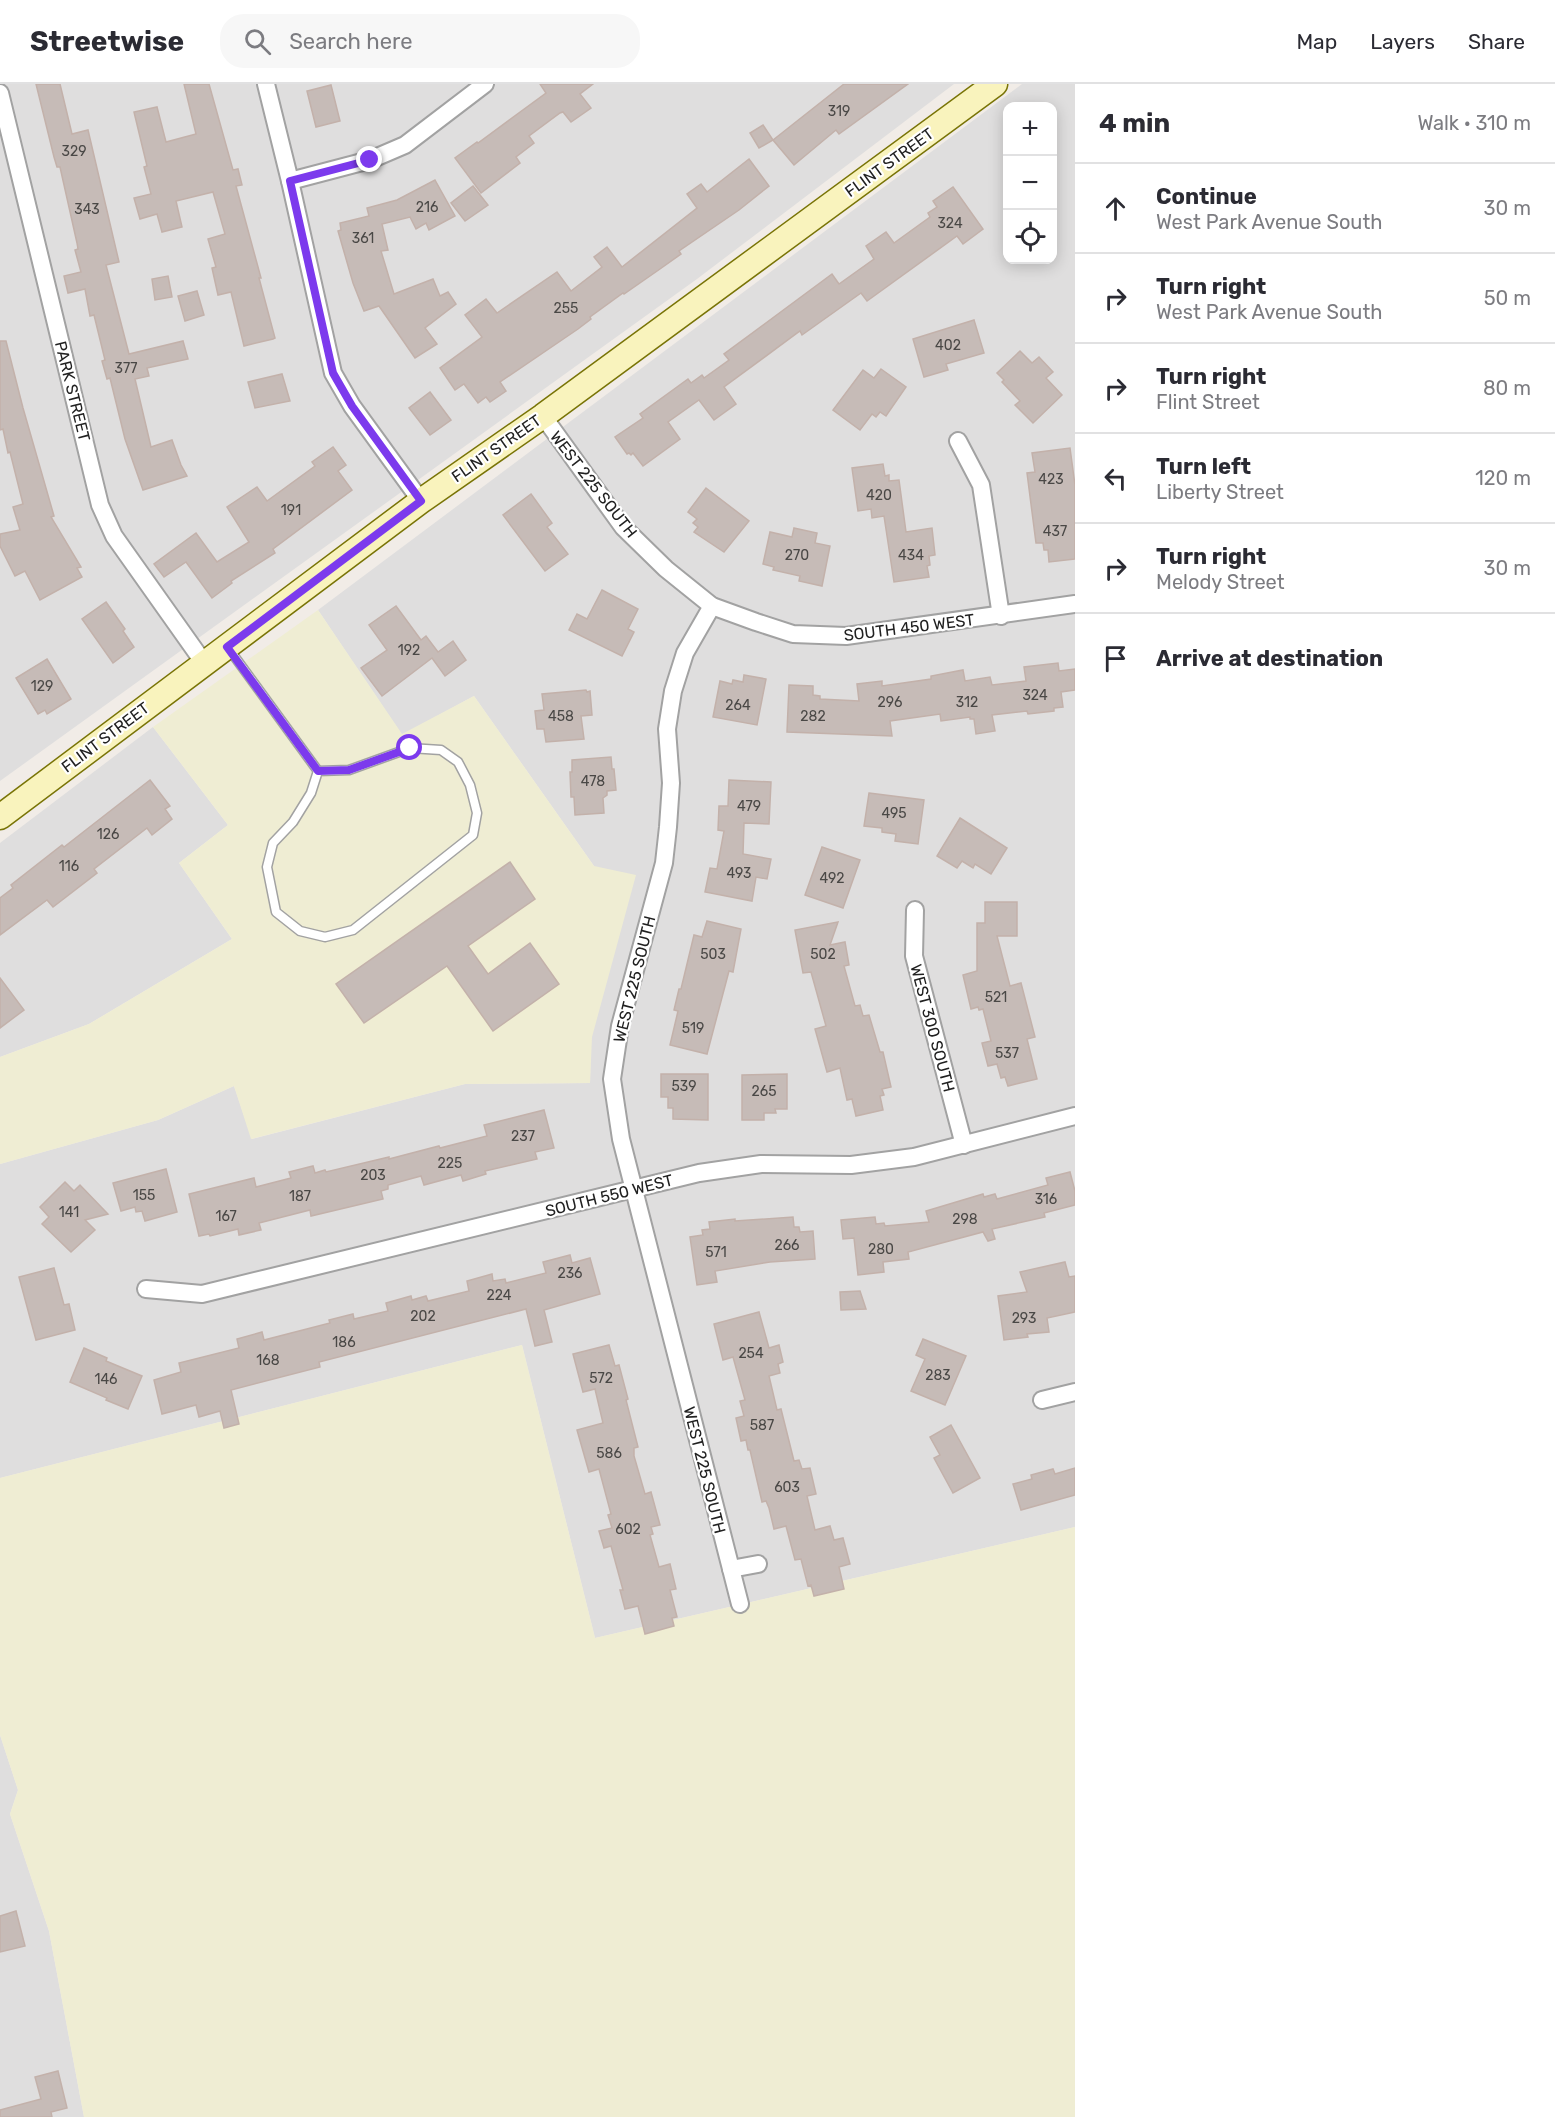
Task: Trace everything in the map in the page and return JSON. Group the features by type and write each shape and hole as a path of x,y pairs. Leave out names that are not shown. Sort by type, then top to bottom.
{"street":[{"path":"266,84 333,373 352,406 421,501"},
{"path":"290,181 370,160 405,145 485,84"},
{"name":"FLINT STREET","path":"0,817 421,501 543,416 995,84"},
{"name":"PARK STREET","path":"0,93 100,505 114,536 204,663"},
{"name":"WEST 225 SOUTH","path":"543,416 623,527 666,569 712,606 685,654 673,691 667,729 671,783 669,827 664,863 620,1026 612,1079 621,1139 740,1604"},
{"path":"958,441 981,485 1001,616"},
{"name":"SOUTH 450 WEST","path":"712,606 793,634 846,636 1075,604"},
{"name":"WEST 300 SOUTH","path":"915,910 914,956 964,1145"},
{"name":"SOUTH 550 WEST","path":"146,1289 202,1294 699,1173 761,1164 851,1165 914,1157 1075,1116"},
{"path":"1042,1400 1075,1392"},
{"path":"731,1569 758,1564"}],"lane":[{"path":"227,647 318,771"},
{"path":"410,748 441,750 458,762 471,784 477,813 473,835 353,930 325,937 300,932 276,912 267,867 273,843 293,822 311,793 318,771 349,770 410,748"}],"shaded area":[{"path":"0,84 954,84 697,279 0,781"},
{"path":"1022,84 1075,84 1075,1527 595,1638 522,1345 0,1478 0,1164 158,1120 234,1086 252,1139 465,1084 590,1083 594,866 474,696 402,735 318,610"},
{"path":"318,610 402,734 474,696 594,866 636,875 592,1037 590,1083 465,1084 251,1139 234,1086 158,1120 0,1164 0,1057 89,1024 232,939 179,863 228,825 153,727"},
{"path":"153,727 228,825 179,863 232,939 89,1024 0,1057 0,843"},
{"path":"522,1345 595,1638 1075,1527 1075,2117 84,2117 49,1931 10,1814 18,1790 0,1735 0,1478"},
{"path":"0,1735 18,1790 10,1814 49,1931 84,2117 0,2117"}],"building":[{"path":"36,84 60,84 72,134 88,130 119,262 106,265 129,354 183,341 188,359 147,368 149,376 135,379 151,447 172,440 187,476 143,490 125,439 110,378 107,379 102,361 105,360 94,315 90,316 85,289 68,293 64,276 81,272 75,250 78,249 60,167 57,167 54,157"},
{"path":"184,84 209,84 233,170 238,169 242,185 236,186 261,278 259,278 275,338 273,339 244,346 231,292 218,295 212,268 216,267 208,239 225,234 213,192 176,201 182,227 162,232 157,214 140,219 134,198 151,194 134,112 157,107 166,142 196,134"},
{"path":"540,84 593,84 580,94 591,108 571,122 563,112 560,113 529,136 534,143 516,157 520,163 481,193 455,158 546,93"},
{"path":"844,84 908,84 839,134 836,130 794,165 773,140"},
{"path":"331,85 340,121 316,127 307,91"},
{"path":"763,125 773,140 759,148 750,133"},
{"path":"749,159 769,186 739,210 679,251 681,254 590,317 591,319 578,329 500,382 506,391 490,402 486,397 478,403 464,384 455,390 440,368 482,337 465,315 486,299 497,313 557,272 571,291 602,267 594,257 607,247 622,267 697,208 687,194 701,184 707,192"},
{"path":"435,180 455,216 429,230 426,223 416,229 410,217 382,224 388,250 381,251 394,294 433,279 440,296 448,292 456,304 425,328 437,344 415,358 379,306 364,311 353,283 338,231 341,230 340,223 369,216 367,208 397,200"},
{"path":"473,186 488,205 465,221 451,203"},
{"path":"953,187 983,229 963,244 957,236 867,301 861,293 802,335 800,331 724,387 736,404 714,420 699,400 668,422 680,439 643,466 633,453 627,454 615,437 643,418 640,414 688,379 691,383 702,375 704,378 729,360 724,354 832,274 839,284 874,259 866,246 886,232 894,243 930,217 928,213 937,207 933,201"},
{"path":"168,276 172,297 155,300 152,279"},
{"path":"197,291 204,315 185,321 178,296"},
{"path":"974,320 984,353 946,364 948,370 924,377 913,339"},
{"path":"0,341 6,341 54,516 51,517 81,567 77,568 82,577 40,600 25,571 15,576 0,546 0,534 20,530 13,507 23,504 3,429 0,430"},
{"path":"1020,351 1032,363 1039,357 1053,372 1046,378 1062,395 1033,423 1015,405 1020,401 1002,382 1004,380 997,373"},
{"path":"881,369 906,387 886,416 880,412 876,417 872,414 860,430 833,410 863,370 874,378"},
{"path":"282,374 290,401 255,408 248,382"},
{"path":"430,392 451,420 430,435 409,408"},
{"path":"333,447 346,465 338,471 352,490 273,549 275,553 231,581 232,583 212,598 186,562 164,577 154,564 196,533 217,562 249,542 227,507 257,487 267,501 315,466 312,462"},
{"path":"1070,448 1075,485 1075,559 1049,562 1048,550 1044,550 1043,543 1036,543 1027,473 1035,472 1032,453"},
{"path":"883,464 885,476 889,475 889,481 899,480 906,532 932,528 935,555 929,556 930,565 927,566 929,577 894,582 884,516 872,518 871,509 858,511 852,468"},
{"path":"706,488 749,521 724,552 694,532 698,527 693,523 697,519 688,512"},
{"path":"531,494 552,523 547,527 568,554 545,571 503,515"},
{"path":"794,528 817,533 815,543 830,546 822,586 799,581 800,576 773,570 774,567 763,564 770,532 792,537"},
{"path":"602,590 638,609 628,629 634,632 622,656 569,630 577,614 587,619"},
{"path":"106,602 125,629 123,631 134,647 113,663 82,619"},
{"path":"396,606 421,640 426,636 438,652 453,641 466,660 445,676 432,658 382,696 361,668 387,650 369,625"},
{"path":"47,659 71,699 47,714 45,710 38,714 16,678"},
{"path":"1058,663 1059,671 1075,669 1075,690 1061,692 1063,707 1054,708 1054,711 1028,714 1027,711 992,715 995,731 976,734 974,719 970,717 941,721 940,714 890,721 892,736 787,732 789,685 813,686 813,695 820,696 820,699 859,701 857,684 882,681 882,686 931,679 931,676 963,670 965,681 990,677 992,685 1026,681 1024,667"},
{"path":"744,675 766,679 757,725 713,717 720,681 732,684 733,680 743,682"},
{"path":"590,691 592,715 581,716 584,739 546,742 544,729 537,729 535,711 544,710 542,694"},
{"path":"611,757 616,790 607,791 607,795 603,798 604,813 575,815 574,797 571,797 572,760"},
{"path":"150,780 170,806 165,809 172,819 152,835 147,828 94,869 97,873 53,907 47,900 0,935 0,898 13,888 11,885"},
{"path":"729,780 771,782 769,824 744,823 743,854 771,859 767,879 756,877 752,901 705,892 710,868 717,869 724,831 718,830 719,806 728,806"},
{"path":"869,793 924,800 918,844 895,841 896,834 882,832 882,828 864,826"},
{"path":"960,818 1007,848 991,874 975,864 973,868 962,861 957,868 937,856"},
{"path":"822,847 860,860 843,908 805,895"},
{"path":"510,862 535,899 468,946 488,974 530,943 559,984 493,1031 447,966 364,1023 336,984"},
{"path":"985,902 1017,902 1017,936 997,936 1010,986 1021,983 1035,1037 1027,1039 1037,1079 1008,1086 1005,1077 1001,1078 997,1064 988,1066 982,1043 991,1041 983,1009 979,1010 978,1007 971,1009 963,975 977,971 977,923 985,923"},
{"path":"707,921 741,929 733,972 729,971 707,1054 670,1045 678,1011 674,1010 694,935 702,937"},
{"path":"838,922 830,945 845,942 849,965 844,966 855,1006 860,1005 863,1016 869,1015 880,1052 883,1052 891,1087 882,1089 884,1095 880,1096 883,1110 856,1116 852,1099 847,1100 840,1068 827,1072 815,1029 826,1026 811,972 803,973 795,930"},
{"path":"0,978 24,1010 0,1028"},
{"path":"661,1074 708,1074 708,1120 673,1119 673,1108 668,1108 668,1097 661,1097"},
{"path":"787,1074 787,1109 775,1109 776,1113 764,1113 764,1120 742,1120 742,1075"},
{"path":"544,1110 554,1148 535,1152 537,1159 485,1171 486,1174 463,1181 461,1175 424,1185 421,1176 388,1185 388,1189 381,1191 383,1199 311,1216 310,1210 259,1223 261,1230 239,1235 238,1229 210,1236 209,1234 199,1236 189,1194 254,1178 256,1187 291,1178 289,1172 313,1166 315,1173 325,1170 326,1172 439,1146 440,1148 487,1136 484,1125"},
{"path":"166,1169 177,1212 145,1221 142,1211 136,1212 135,1207 121,1211 113,1183"},
{"path":"1070,1172 1075,1191 1075,1205 1044,1213 1045,1217 992,1229 995,1239 988,1241 983,1232 908,1252 909,1259 883,1262 884,1272 858,1275 854,1238 843,1239 841,1220 875,1217 876,1224 884,1223 885,1226 929,1222 926,1211 983,1194 984,1197 995,1194 997,1199 1048,1185 1046,1178"},
{"path":"65,1182 74,1191 80,1185 108,1214 85,1220 95,1230 71,1252 42,1224 49,1217 40,1207"},
{"path":"793,1217 794,1227 799,1227 800,1232 813,1231 815,1259 770,1262 715,1271 717,1282 697,1285 690,1237 703,1235 702,1230 710,1229 709,1222"},
{"path":"570,1255 572,1263 590,1258 600,1294 544,1310 552,1342 535,1346 526,1309 319,1362 320,1367 231,1390 239,1424 224,1428 220,1411 199,1417 196,1405 162,1414 154,1380 181,1372 179,1363 239,1348 237,1339 262,1332 264,1340 330,1323 329,1320 353,1314 354,1319 388,1311 386,1303 411,1296 412,1300 426,1296 428,1301 469,1291 467,1281 492,1274 493,1281 505,1279 506,1283 546,1273 543,1262"},
{"path":"1065,1262 1069,1277 1075,1276 1075,1312 1047,1318 1049,1332 1027,1334 1028,1337 1004,1340 998,1296 1027,1292 1020,1272"},
{"path":"54,1268 64,1305 69,1304 75,1330 36,1340 19,1277"},
{"path":"860,1291 866,1309 841,1310 840,1292"},
{"path":"759,1312 769,1348 779,1345 783,1362 778,1364 780,1373 769,1376 777,1410 781,1409 794,1461 799,1460 802,1469 810,1468 816,1494 807,1496 815,1530 830,1526 834,1540 843,1538 850,1564 839,1567 844,1589 814,1596 811,1585 808,1586 801,1559 795,1560 786,1526 774,1529 766,1501 762,1502 750,1450 748,1450 746,1440 741,1441 736,1418 744,1416 740,1401 745,1400 733,1357 723,1360 714,1324"},
{"path":"923,1339 966,1356 945,1405 911,1391 925,1359 916,1355"},
{"path":"609,1345 615,1366 619,1365 628,1399 626,1400 638,1447 634,1448 634,1456 645,1494 651,1492 660,1525 651,1527 653,1534 650,1535 659,1567 670,1564 676,1589 670,1590 677,1617 672,1618 674,1626 645,1634 638,1606 625,1609 620,1590 623,1590 611,1546 604,1548 599,1531 612,1528 608,1515 611,1514 599,1469 589,1472 577,1430 603,1423 595,1389 583,1392 573,1354"},
{"path":"84,1348 107,1358 106,1361 142,1376 128,1409 70,1382"},
{"path":"951,1425 980,1478 953,1493 934,1458 940,1455 930,1437"},
{"path":"1075,1468 1075,1495 1021,1510 1013,1484 1032,1479 1031,1475 1053,1469 1055,1474"},
{"path":"16,1911 25,1946 0,1952 0,1916"},
{"path":"58,2071 67,2108 51,2112 52,2117 0,2117 0,2110 41,2099 35,2077"}],"route":[{"path":"370,160 290,181 333,373 352,406 421,501 227,647 318,771 349,770 410,748"}]}
